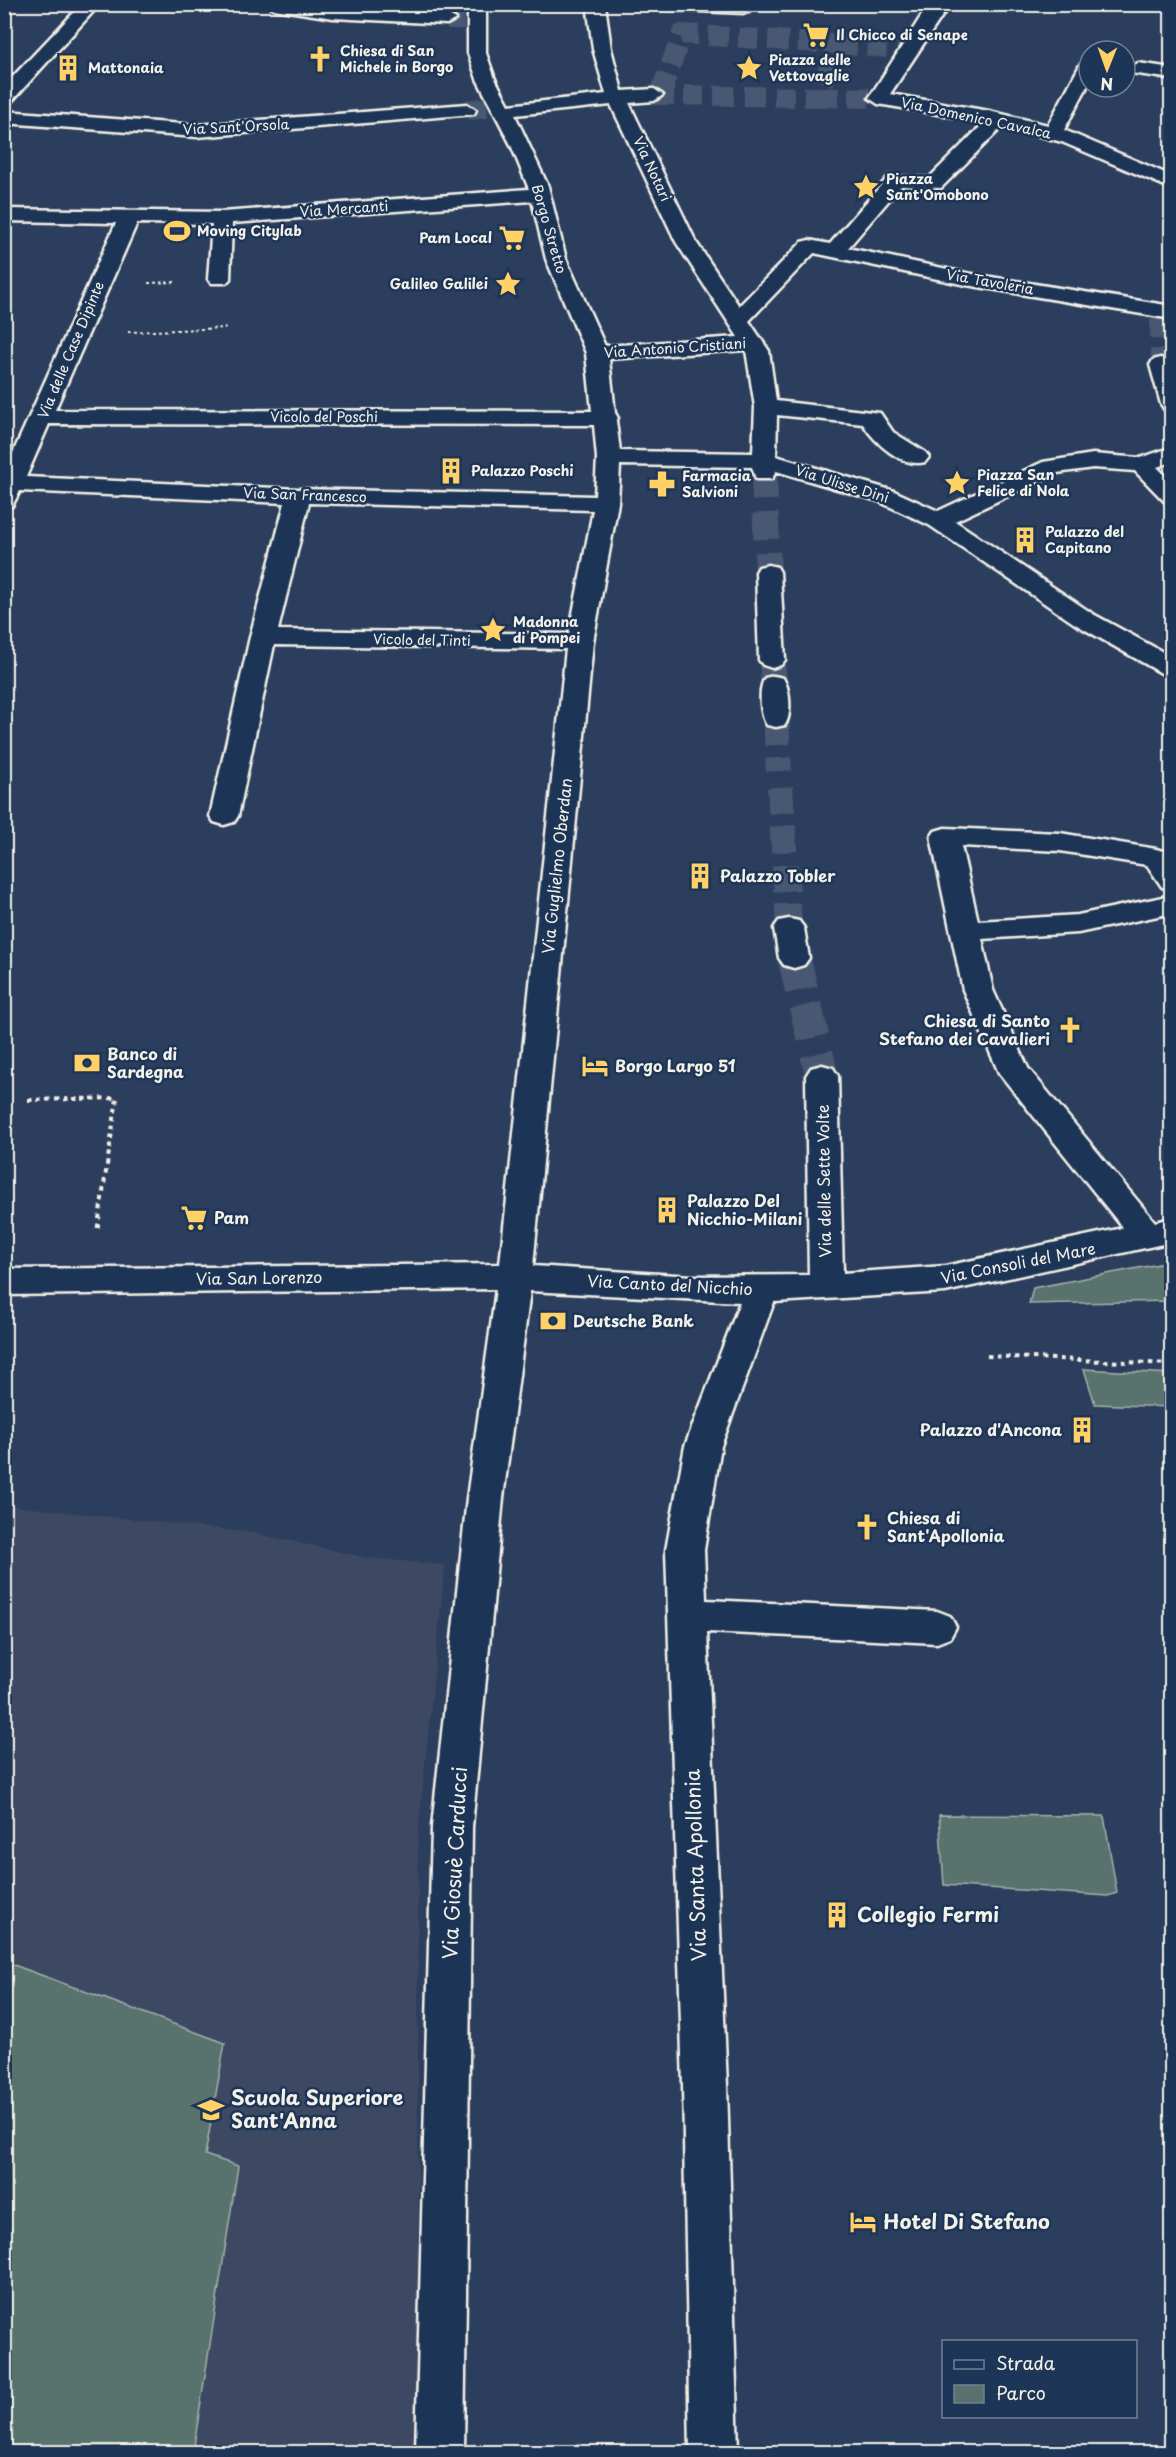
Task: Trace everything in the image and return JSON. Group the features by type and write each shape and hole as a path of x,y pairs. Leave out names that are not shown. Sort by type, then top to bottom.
{"street":[{"path":"4,98 92,4"},
{"path":"274,4 333,13 466,15"},
{"name":"Via Notari","path":"596,4 602,49 617,100 637,135 686,242 737,321 754,343"},
{"path":"653,4 743,8 747,4"},
{"name":"Via Domenico Cavalca","path":"938,4 939,7 908,49 878,98 998,120 1053,133 1103,150 1172,183"},
{"name":"Borgo Stretto","path":"466,15 477,53 500,108 521,145 538,194 556,259 597,353 607,418 609,458"},
{"path":"1138,69 1172,74"},
{"path":"1053,133 1077,88"},
{"path":"500,108 617,100 654,95"},
{"name":"Via Sant'Orsola","path":"4,117 197,131 467,110"},
{"path":"834,252 896,180 934,184 998,120"},
{"name":"Via Mercanti","path":"4,215 222,218 538,194"},
{"name":"Via delle Case Dipinte","path":"7,489 42,417 129,217"},
{"path":"219,279 222,218"},
{"name":"Via Tavoleria","path":"737,321 809,246 966,279 1164,309"},
{"path":"754,343 758,351 766,407 764,467"},
{"name":"Via Antonio Cristiani","path":"597,353 754,343"},
{"path":"1161,365 1172,404"},
{"path":"766,407 872,418 877,431 886,440 917,457"},
{"name":"Vicolo del Poschi","path":"42,417 607,418"},
{"path":"938,520 1051,467 1093,461 1142,465 1172,454"},
{"name":"Via Ulisse Dini","path":"609,458 764,467 886,496 938,520 1084,619 1172,668"},
{"name":"Via Guglielmo Oberdan","path":"514,1276 580,642 606,503 609,458"},
{"path":"1142,465 1172,496"},
{"name":"Via San Francesco","path":"7,489 606,503"},
{"path":"224,816 263,637 299,496"},
{"path":"768,572 776,719"},
{"name":"Vicolo del Tinti","path":"263,637 580,642"},
{"path":"1160,1233 1015,1073 978,990 945,837 1060,842 1156,858 1172,881"},
{"path":"965,931 1078,924 1172,904"},
{"path":"789,928 794,958"},
{"name":"Via delle Sette Volte","path":"822,1076 826,1286"},
{"name":"Via Consoli del Mare","path":"826,1286 945,1279 1160,1233"},
{"name":"Via San Lorenzo","path":"5,1283 89,1280 514,1276"},
{"name":"Via Canto del Nicchio","path":"514,1276 692,1289 762,1290 826,1286"},
{"name":"Via Giosuè Carducci","path":"440,2452 453,1827 485,1498 514,1276"},
{"name":"Via Santa Apollonia","path":"714,2452 705,2086 685,1550 703,1446 762,1290"},
{"path":"686,1615 937,1627"}],"path":[{"path":"99,286 219,279"},
{"path":"77,335 221,326 226,328"},
{"path":"28,1100 117,1098 89,1280"},
{"path":"987,1356 1172,1364"}],"shaded area":[{"name":"Scuola Superiore Sant'Anna","path":"5,1505 254,1533 368,1558 445,1565 418,1833 418,2387 414,2452 5,2452"}],"green space":[{"path":"1170,1262 1171,1301 1029,1304 1033,1288"},
{"path":"1084,1369 1171,1374 1171,1407 1095,1404"},
{"path":"939,1815 1104,1816 1117,1893 1108,1896 944,1885"},
{"path":"11,1964 225,2043 205,2155 238,2166 193,2452 5,2452 4,1975"}],"tunnel":[{"path":"447,19 464,19"},
{"path":"660,94 682,34 837,44"},
{"path":"819,97 837,44"},
{"path":"837,44 903,49"},
{"path":"654,95 819,97"},
{"path":"819,97 878,98"},
{"path":"467,110 495,107"},
{"path":"1160,319 1161,365"},
{"path":"764,474 768,572"},
{"path":"772,660 774,684"},
{"path":"776,719 779,771"},
{"path":"780,787 789,925"},
{"path":"794,958 822,1076"}],"place":[{"name":"Il Chicco di Senape","path":"816,35"},
{"name":"Chiesa di San Michele in Borgo","path":"320,59"},
{"name":"Mattonaia","path":"68,68"},
{"name":"Piazza delle Vettovaglie","path":"749,68"},
{"name":"Piazza Sant'Omobono","path":"866,187"},
{"name":"Moving Citylab","path":"177,231"},
{"name":"Pam Local","path":"512,238"},
{"name":"Galileo Galilei","path":"508,284"},
{"name":"Palazzo Poschi","path":"451,471"},
{"name":"Piazza San Felice di Nola","path":"957,483"},
{"name":"Farmacia Salvioni","path":"662,484"},
{"name":"Palazzo del Capitano","path":"1025,540"},
{"name":"Madonna di Pompei","path":"493,630"},
{"name":"Palazzo Tobler","path":"700,876"},
{"name":"Chiesa di Santo Stefano dei Cavalieri","path":"1070,1030"},
{"name":"Banco di Sardegna","path":"87,1063"},
{"name":"Borgo Largo 51","path":"595,1066"},
{"name":"Palazzo Del Nicchio-Milani","path":"667,1210"},
{"name":"Pam","path":"194,1218"},
{"name":"Deutsche Bank","path":"553,1321"},
{"name":"Palazzo d'Ancona","path":"1082,1430"},
{"name":"Chiesa di Sant'Apollonia","path":"867,1527"},
{"name":"Collegio Fermi","path":"837,1915"},
{"name":"Scuola Superiore Sant'Anna","path":"211,2110"},
{"name":"Hotel Di Stefano","path":"863,2222"}]}
